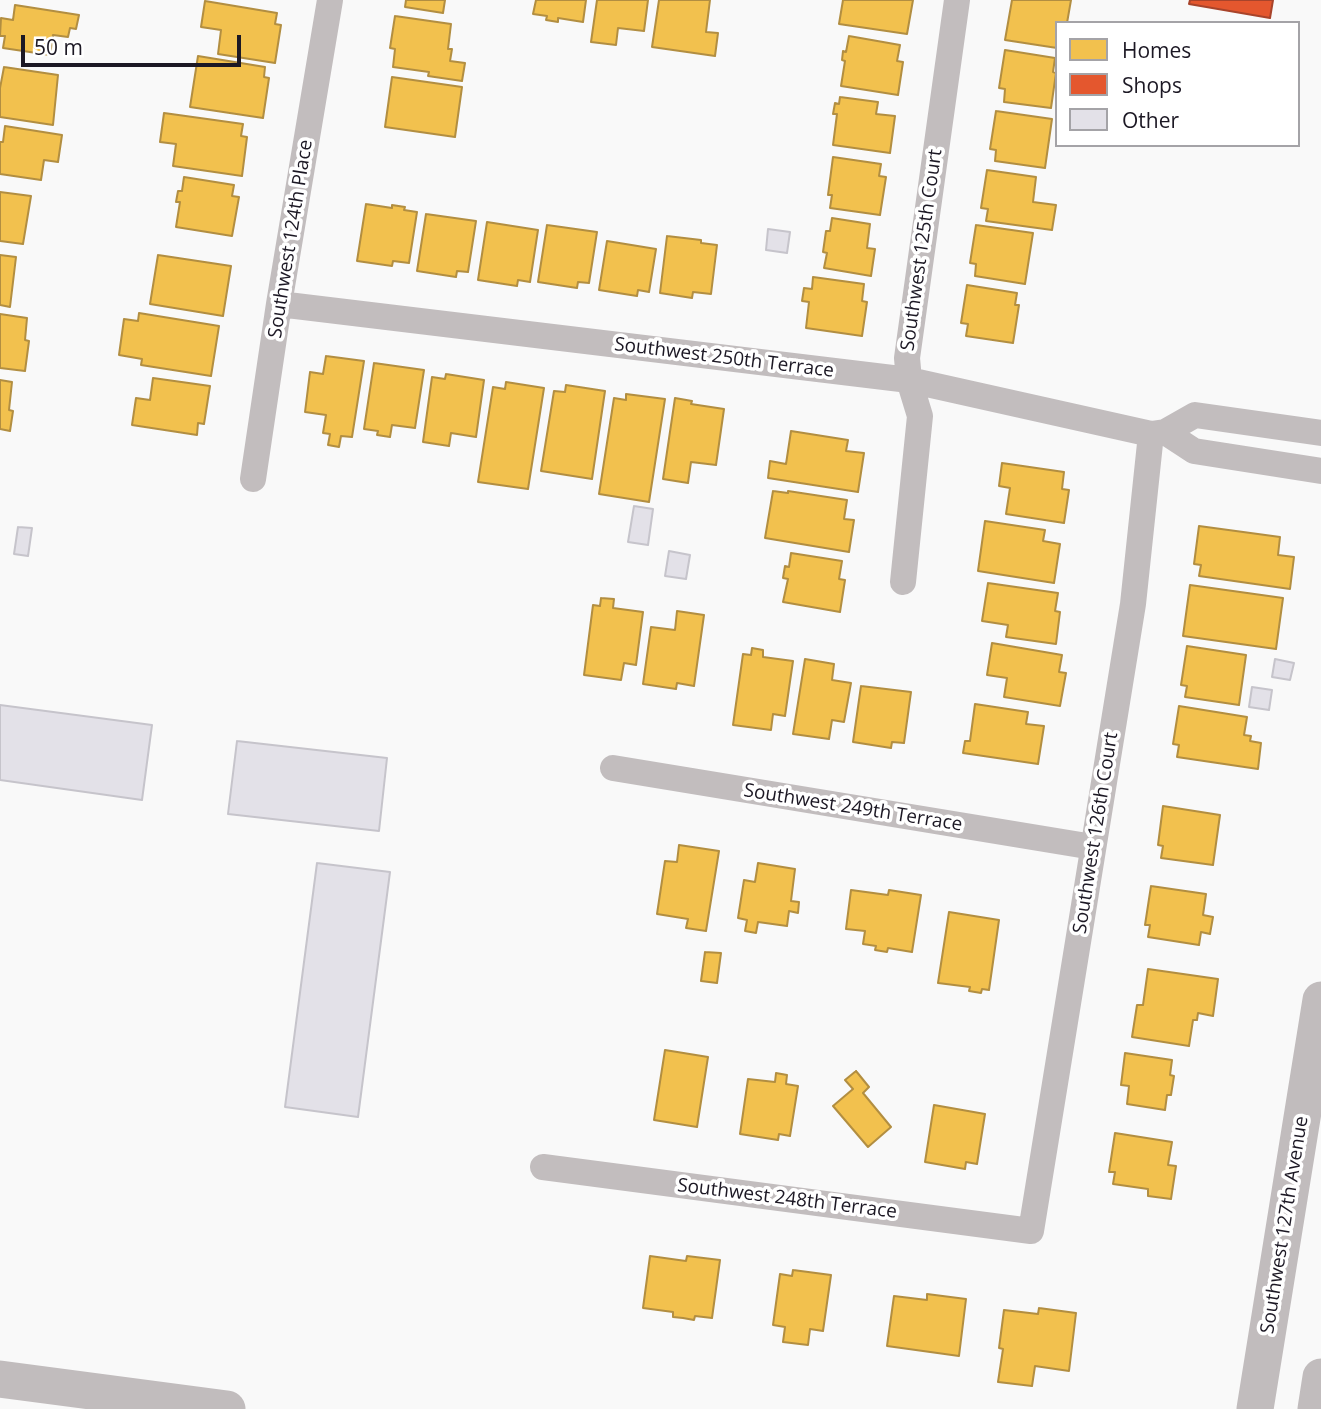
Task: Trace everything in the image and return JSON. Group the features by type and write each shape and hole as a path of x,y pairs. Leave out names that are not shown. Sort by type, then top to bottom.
{"street":[{"name":"Southwest 124th Place","path":"253,478 330,0"},
{"name":"Southwest 125th Court","path":"903,582 920,416 909,380 907,358 957,0"},
{"name":"Southwest 250th Terrace","path":"279,304 909,380 1158,433 1194,452 1321,471"},
{"path":"1158,433 1195,415 1321,433"},
{"name":"Southwest 126th Court","path":"1031,1231 1133,604 1158,433"},
{"name":"Southwest 249th Terrace","path":"613,768 1093,847"},
{"name":"Southwest 127th Avenue","path":"1255,1409 1321,1000"},
{"name":"Southwest 248th Terrace","path":"543,1167 1031,1231"},
{"path":"1316,1409 1321,1377"},
{"path":"0,1379 228,1409"}],"building: Homes":[{"path":"406,0 445,0 443,13 405,7"},
{"path":"536,0 586,0 583,22 558,18 558,22 546,20 547,16 533,14"},
{"path":"597,0 648,0 644,31 618,28 616,45 591,42"},
{"path":"659,0 710,0 706,32 718,33 715,56 652,47"},
{"path":"843,0 913,0 907,34 839,24"},
{"path":"1012,0 1071,0 1067,21 1055,21 1055,48 1005,40"},
{"path":"205,1 277,13 275,24 281,25 275,63 218,54 221,30 201,27"},
{"path":"15,5 79,15 76,29 70,28 68,37 53,35 50,55 3,48 5,36 0,36 1,18 13,20"},
{"path":"395,16 451,24 448,49 452,49 450,61 465,63 462,81 428,76 429,72 393,67 395,49 390,48"},
{"path":"849,36 900,45 897,61 903,62 898,95 841,86 845,61 842,60 843,51 846,52"},
{"path":"1005,50 1055,58 1051,108 1004,102 1005,89 999,88"},
{"path":"198,56 265,67 264,77 269,78 263,118 190,107"},
{"path":"4,67 58,75 53,125 0,117 0,88"},
{"path":"392,77 462,87 455,137 385,127"},
{"path":"840,97 878,102 876,114 895,116 890,153 833,145 837,114 833,114 835,103 839,104"},
{"path":"996,111 1052,119 1045,168 995,161 996,150 990,149"},
{"path":"164,113 243,124 241,136 247,137 242,176 173,166 176,144 160,142"},
{"path":"5,126 62,135 58,162 44,160 41,180 0,174 0,142 3,142"},
{"path":"833,157 881,164 879,176 886,177 880,215 830,208 832,195 828,195"},
{"path":"987,170 1036,177 1033,202 1056,205 1052,230 986,221 988,209 981,208"},
{"path":"184,177 234,185 232,196 239,197 232,236 176,227 180,202 176,202 178,191 182,191"},
{"path":"0,192 31,196 23,244 0,241"},
{"path":"366,204 405,207 404,210 417,212 409,263 393,261 392,266 357,261"},
{"path":"426,214 476,221 468,272 457,271 456,277 417,271"},
{"path":"832,218 870,224 867,248 875,249 871,276 824,268 827,253 823,252 826,231 830,231"},
{"path":"487,222 538,230 530,282 518,280 517,286 478,280"},
{"path":"547,225 597,232 589,283 578,282 577,288 538,282"},
{"path":"976,225 1033,233 1025,284 975,276 976,264 970,263"},
{"path":"667,236 717,245 711,294 693,292 692,298 660,293"},
{"path":"607,241 656,249 649,292 638,290 637,296 599,290"},
{"path":"0,255 16,257 10,307 0,305"},
{"path":"158,255 231,266 223,316 150,304"},
{"path":"813,277 864,284 862,301 867,302 862,336 806,328 809,302 802,301 804,288 812,289"},
{"path":"967,285 1017,293 1015,305 1019,305 1013,343 966,336 968,324 961,323"},
{"path":"139,313 219,326 211,376 141,365 142,359 119,355 124,319 138,321"},
{"path":"0,314 27,318 25,340 29,341 25,371 0,368"},
{"path":"326,356 364,361 352,437 341,436 339,447 328,445 330,434 323,433 326,415 305,412 310,372 323,374"},
{"path":"374,363 424,370 415,428 392,425 390,437 377,435 378,431 364,429"},
{"path":"446,374 484,380 476,437 451,433 449,446 423,442 432,377 445,379"},
{"path":"153,378 210,386 204,424 198,423 197,435 132,425 136,398 150,400"},
{"path":"0,380 12,382 9,410 13,411 10,431 0,429"},
{"path":"506,382 544,388 528,489 478,482 493,387 505,389"},
{"path":"566,385 605,391 592,479 541,471 554,391 565,392"},
{"path":"626,394 665,399 649,502 599,494 614,398 626,400"},
{"path":"675,398 692,401 691,404 724,409 716,465 691,462 688,483 663,479"},
{"path":"791,431 848,440 846,451 864,453 858,492 768,478 770,461 786,464"},
{"path":"1002,463 1064,472 1062,489 1069,490 1064,523 1006,514 1010,488 999,486"},
{"path":"773,491 847,500 844,519 854,520 849,552 765,538"},
{"path":"985,521 1045,530 1043,541 1060,544 1054,583 978,571"},
{"path":"1199,526 1280,537 1278,555 1294,557 1290,589 1199,576 1201,565 1194,564"},
{"path":"791,553 842,561 839,579 845,580 840,612 783,602 788,579 783,578 785,566 789,567"},
{"path":"988,583 1058,593 1055,611 1060,612 1056,644 1006,637 1008,625 982,621"},
{"path":"1190,585 1283,598 1276,649 1183,636"},
{"path":"601,598 614,599 613,608 643,612 636,665 624,663 621,680 584,675 593,605 600,606"},
{"path":"677,611 704,615 694,686 677,683 676,689 643,684 651,627 675,630"},
{"path":"992,643 1062,655 1059,672 1066,673 1060,706 1004,697 1007,678 987,675"},
{"path":"1187,646 1246,655 1239,705 1185,697 1187,686 1181,685"},
{"path":"752,648 763,650 763,657 793,661 785,716 773,714 771,730 733,725 743,654 751,655"},
{"path":"805,659 834,664 832,680 851,683 844,722 832,720 829,739 793,734"},
{"path":"861,686 911,692 904,743 892,742 891,748 853,742"},
{"path":"975,704 1028,712 1026,724 1044,726 1038,764 963,753 965,741 970,741"},
{"path":"1179,706 1247,717 1244,735 1251,736 1250,741 1261,743 1258,769 1177,757 1179,745 1173,744"},
{"path":"1163,806 1220,815 1213,865 1161,858 1163,846 1158,845"},
{"path":"679,845 719,851 706,931 686,928 688,919 657,914 665,861 677,862"},
{"path":"758,863 795,869 791,901 799,902 798,913 789,911 787,926 758,922 756,933 745,931 747,920 738,918 744,880 755,882"},
{"path":"1151,886 1206,894 1203,915 1213,917 1210,934 1201,932 1199,945 1148,937 1150,925 1145,925"},
{"path":"851,890 888,895 889,890 921,895 912,952 888,948 887,952 875,950 876,946 863,944 865,931 846,929"},
{"path":"949,912 999,920 989,990 982,989 981,993 969,991 970,987 938,983"},
{"path":"705,952 721,953 717,983 701,981"},
{"path":"1148,969 1218,979 1213,1016 1198,1013 1197,1020 1193,1020 1189,1046 1132,1037 1137,1005 1143,1005"},
{"path":"665,1050 708,1057 697,1127 654,1120"},
{"path":"1125,1053 1172,1060 1170,1075 1174,1076 1165,1110 1127,1104 1129,1086 1121,1085"},
{"path":"856,1071 869,1087 863,1093 891,1127 868,1147 833,1106 853,1089 845,1080"},
{"path":"776,1073 787,1075 786,1084 798,1086 790,1136 779,1134 778,1140 740,1134 748,1079 775,1082"},
{"path":"934,1105 985,1114 977,1164 966,1162 965,1169 925,1162"},
{"path":"1115,1133 1172,1142 1168,1165 1176,1166 1171,1199 1148,1196 1148,1189 1113,1184 1115,1172 1109,1172"},
{"path":"650,1256 686,1261 687,1256 720,1260 712,1318 695,1316 694,1320 673,1317 673,1312 643,1308"},
{"path":"793,1270 831,1275 823,1331 810,1329 808,1345 783,1342 785,1327 773,1325 780,1274 792,1276"},
{"path":"927,1294 966,1299 959,1356 887,1346 894,1296 927,1300"},
{"path":"1039,1308 1076,1313 1069,1371 1035,1366 1032,1386 998,1382 1003,1349 999,1348 1004,1310 1038,1314"}],"building: Shops":[{"path":"1190,0 1273,0 1270,18 1189,4"}],"building: Other":[{"path":"768,229 790,232 787,253 766,250"},
{"path":"634,506 653,509 648,545 628,542"},
{"path":"18,527 32,528 28,556 14,554"},
{"path":"669,551 690,555 686,579 665,576"},
{"path":"1275,659 1294,663 1290,680 1272,677"},
{"path":"1252,687 1272,690 1269,710 1249,707"},
{"path":"0,705 152,725 142,800 0,780"},
{"path":"237,741 387,758 379,831 228,814"},
{"path":"317,863 390,872 358,1117 285,1107"}]}
